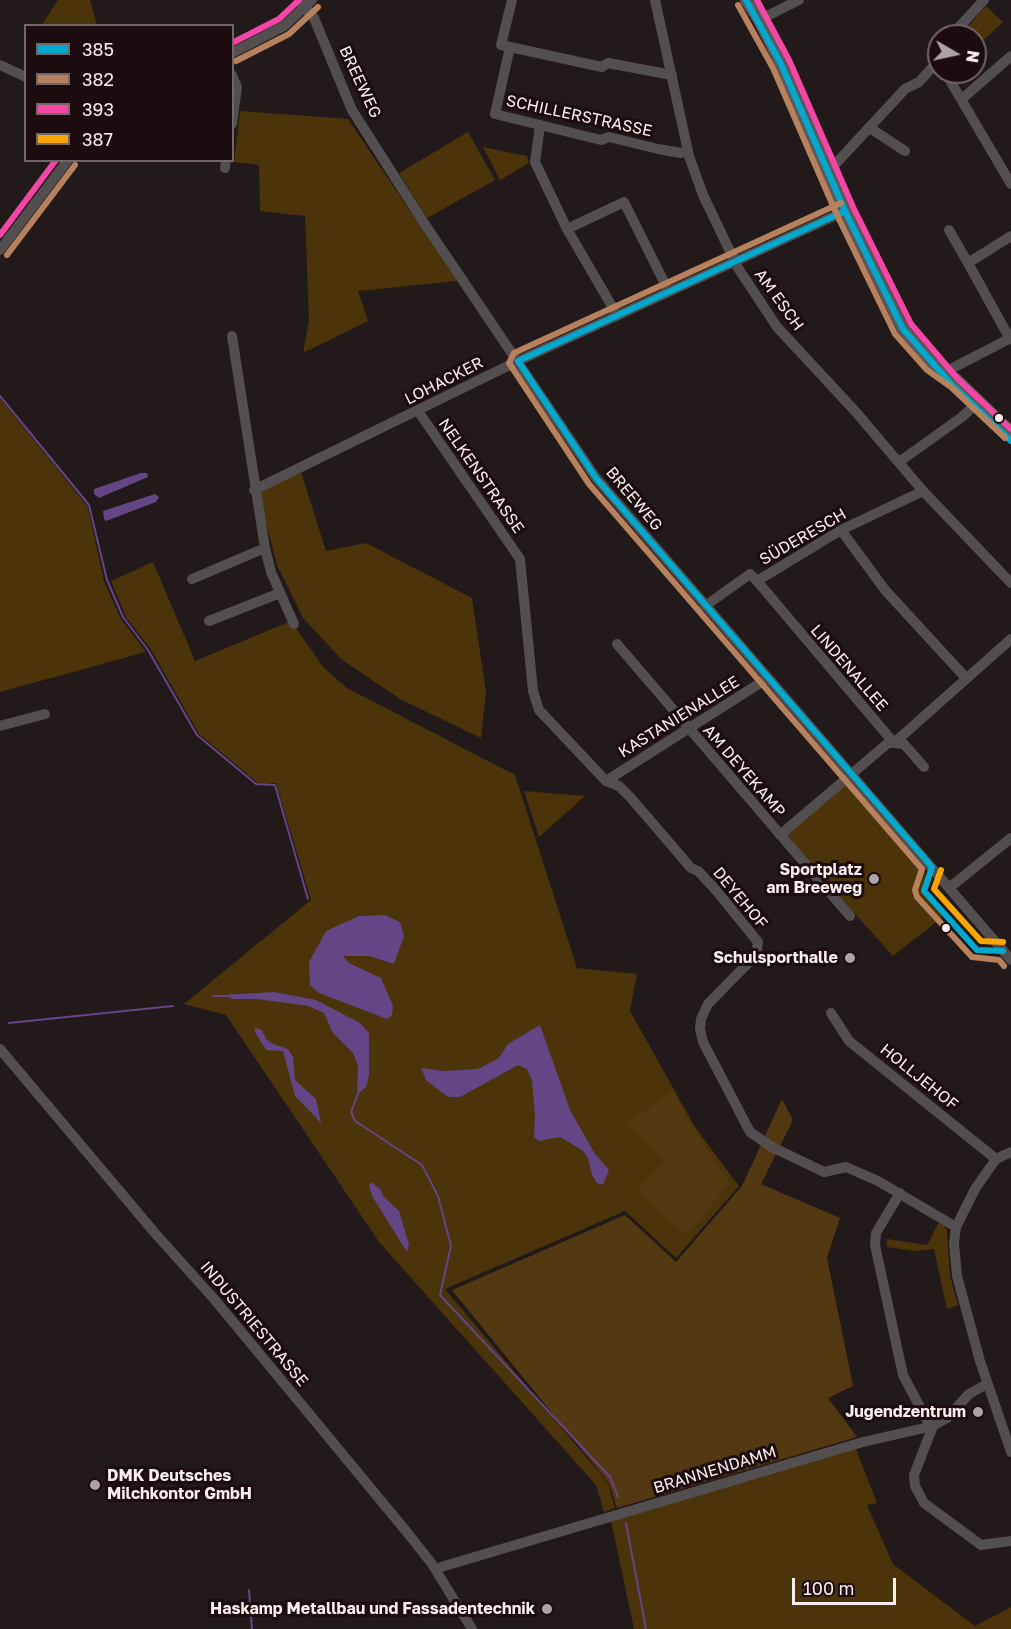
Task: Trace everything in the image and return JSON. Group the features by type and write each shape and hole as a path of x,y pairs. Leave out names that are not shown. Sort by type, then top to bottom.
{"main road":[{"path":"746,0 759,20 845,211 903,330 920,351 1011,441"},
{"path":"976,404 1011,432"}],"street":[{"name":"SCHILLERSTRASSE","path":"512,0 501,45 510,47 495,114 601,140 609,136 658,149 681,153 688,151"},
{"name":"AM ESCH","path":"655,0 688,151 704,195 734,261 777,327 923,491 1011,584"},
{"path":"759,20 799,0"},
{"path":"962,24 984,0"},
{"path":"234,51 284,26 305,2"},
{"name":"BREEWEG","path":"305,2 317,25 352,110 424,223 596,478 705,606 853,773 1011,960"},
{"path":"510,47 602,67 609,63 672,75"},
{"path":"962,99 1011,56"},
{"path":"0,65 24,76"},
{"path":"828,172 905,89 919,82 927,74"},
{"path":"234,80 237,87 234,109"},
{"path":"953,84 1011,184"},
{"path":"540,125 535,162 567,229 617,315"},
{"path":"870,128 905,151"},
{"path":"0,250 5,236 66,162"},
{"path":"567,229 624,202 668,290"},
{"name":"LOHACKER","path":"254,490 668,290 845,211"},
{"path":"943,373 1010,338 949,230"},
{"path":"969,263 1011,236"},
{"path":"232,336 254,490 265,548 280,593 294,624"},
{"path":"899,462 976,404"},
{"name":"NELKENSTRASSE","path":"418,411 520,559"},
{"name":"SÜDERESCH","path":"705,606 750,574 757,581 841,530 923,491"},
{"path":"841,530 885,591 966,678"},
{"path":"192,579 265,548"},
{"name":"DEYEHOF","path":"520,559 533,691 539,710 606,781 619,786 631,798 691,868 698,871 715,889 758,942 756,955 708,1004 701,1019 700,1029 703,1042 750,1132 772,1147 824,1172 846,1167 900,1193 956,1227"},
{"name":"LINDENALLEE","path":"757,581 894,743 904,744 924,767"},
{"path":"209,621 280,593"},
{"path":"780,835 888,743 894,743 1011,639"},
{"name":"AM DEYEKAMP","path":"617,644 850,916"},
{"name":"KASTANIENALLEE","path":"606,781 768,678"},
{"path":"0,726 45,714"},
{"path":"949,888 1011,838"},
{"name":"HOLLJEHOF","path":"831,1012 849,1041 996,1158"},
{"name":"INDUSTRIESTRASSE","path":"0,1049 154,1232 221,1307 406,1531 432,1564 472,1629"},
{"path":"1011,1152 996,1158 975,1189 956,1227 957,1276 987,1384 1011,1452"},
{"path":"900,1193 876,1233 875,1245 903,1375 931,1426 914,1475 915,1486 924,1503 981,1545 1011,1541"},
{"name":"BRANNENDAMM","path":"441,1567 863,1442 931,1426 947,1418 969,1394 987,1384"}],"shaded area":[{"path":"58,0 90,0 97,24 42,24"},
{"path":"986,6 1003,22 987,37 987,24 970,24"},
{"path":"240,111 348,119 457,281 358,291 368,321 303,353 309,321 305,216 260,211 259,165 234,162"},
{"path":"468,132 495,180 427,218 399,173"},
{"path":"483,147 527,156 529,163 500,180"},
{"path":"0,398 88,507 104,581 121,619 146,652 0,692"},
{"path":"301,472 326,551 366,543 472,598 486,692 481,738 400,699 341,659 303,618 277,565 258,492"},
{"path":"147,473 148,477 99,498 94,494 94,489"},
{"path":"155,494 159,497 156,502 106,521 104,519 103,511"},
{"path":"153,562 195,661 291,621 324,668 347,688 515,775 577,968 637,974 630,1011 695,1127 739,1186 676,1258 625,1211 445,1289 608,1483 615,1508 604,1512 596,1485 379,1242 226,1015 184,1004 311,900 276,783 258,783 199,734 150,648 126,617 111,581"},
{"name":"Sportplatz am Breeweg","path":"852,777 927,866 922,891 944,916 893,956 785,836"},
{"path":"524,791 585,796 539,837"},
{"path":"385,915 400,922 404,936 394,964 369,956 343,956 349,963 381,978 393,1006 392,1015 387,1019 319,993 310,985 309,962 326,931 359,916"},
{"path":"274,992 316,1000 360,1023 369,1033 369,1075 366,1087 357,1095 358,1066 353,1053 333,1033 324,1013 308,1006 257,999 233,999 223,995"},
{"path":"540,1025 570,1110 595,1154 609,1170 603,1185 597,1183 592,1175 588,1158 582,1150 560,1137 539,1141 534,1137 532,1080 527,1069 518,1065 460,1097 448,1097 426,1080 421,1068 444,1071 478,1069 499,1058 508,1044"},
{"path":"255,1028 262,1030 266,1039 273,1044 288,1049 293,1057 295,1080 316,1099 321,1123 295,1096 283,1051 266,1050"},
{"path":"673,1091 693,1128 730,1183 686,1235 637,1190 666,1160 626,1124"},
{"path":"782,1099 793,1120 761,1184 840,1218 827,1258 853,1386 828,1398 857,1437 617,1508 609,1483 452,1290 625,1215 676,1262 742,1186"},
{"path":"371,1182 399,1211 409,1245 407,1252 372,1196 369,1185"},
{"path":"940,1220 947,1231 950,1276 958,1305 947,1309 934,1249 914,1251 887,1247 887,1239 927,1245"},
{"path":"856,1449 877,1503 867,1505 893,1564 975,1626 1011,1607 1011,1629 634,1629 611,1521"}],"waterway":[{"path":"0,396 89,505 107,580 123,617 148,650 197,735 256,784 275,785 308,899"},
{"path":"213,996 228,996"},
{"path":"9,1023 173,1006"},
{"path":"358,1094 351,1112 355,1121 422,1165 438,1196 451,1246 440,1295 610,1477 618,1497"},
{"path":"626,1523 646,1629"},
{"path":"249,1590 252,1629"}],"transit line":[{"name":"393","path":"234,42 279,19 299,0"},
{"name":"385","path":"746,0 781,64 845,211 903,329 952,385 1011,441"},
{"name":"393","path":"757,0 789,60 853,207 911,324 958,379 1011,429"},
{"name":"382","path":"738,5 773,68 837,215 895,334 927,370 951,387 1005,438"},
{"name":"382","path":"236,61 289,34 318,7"},
{"name":"393","path":"0,235 55,162"},
{"name":"382","path":"7,255 75,165"},
{"name":"382","path":"841,203 514,353 509,363 589,484 922,869 915,890 917,897 972,957 999,960 1004,966"},
{"name":"385","path":"845,211 518,361 596,478 932,867 924,891 977,950 1003,951"},
{"name":"387","path":"941,870 934,889 981,941 1003,942"}],"place":[{"name":"Sportplatz am Breeweg","path":"874,879"},
{"name":"Schulsporthalle","path":"850,958"},
{"name":"Jugendzentrum","path":"978,1412"},
{"name":"DMK Deutsches Milchkontor GmbH","path":"95,1485"},
{"name":"Haskamp Metallbau und Fassadentechnik","path":"547,1609"}]}
